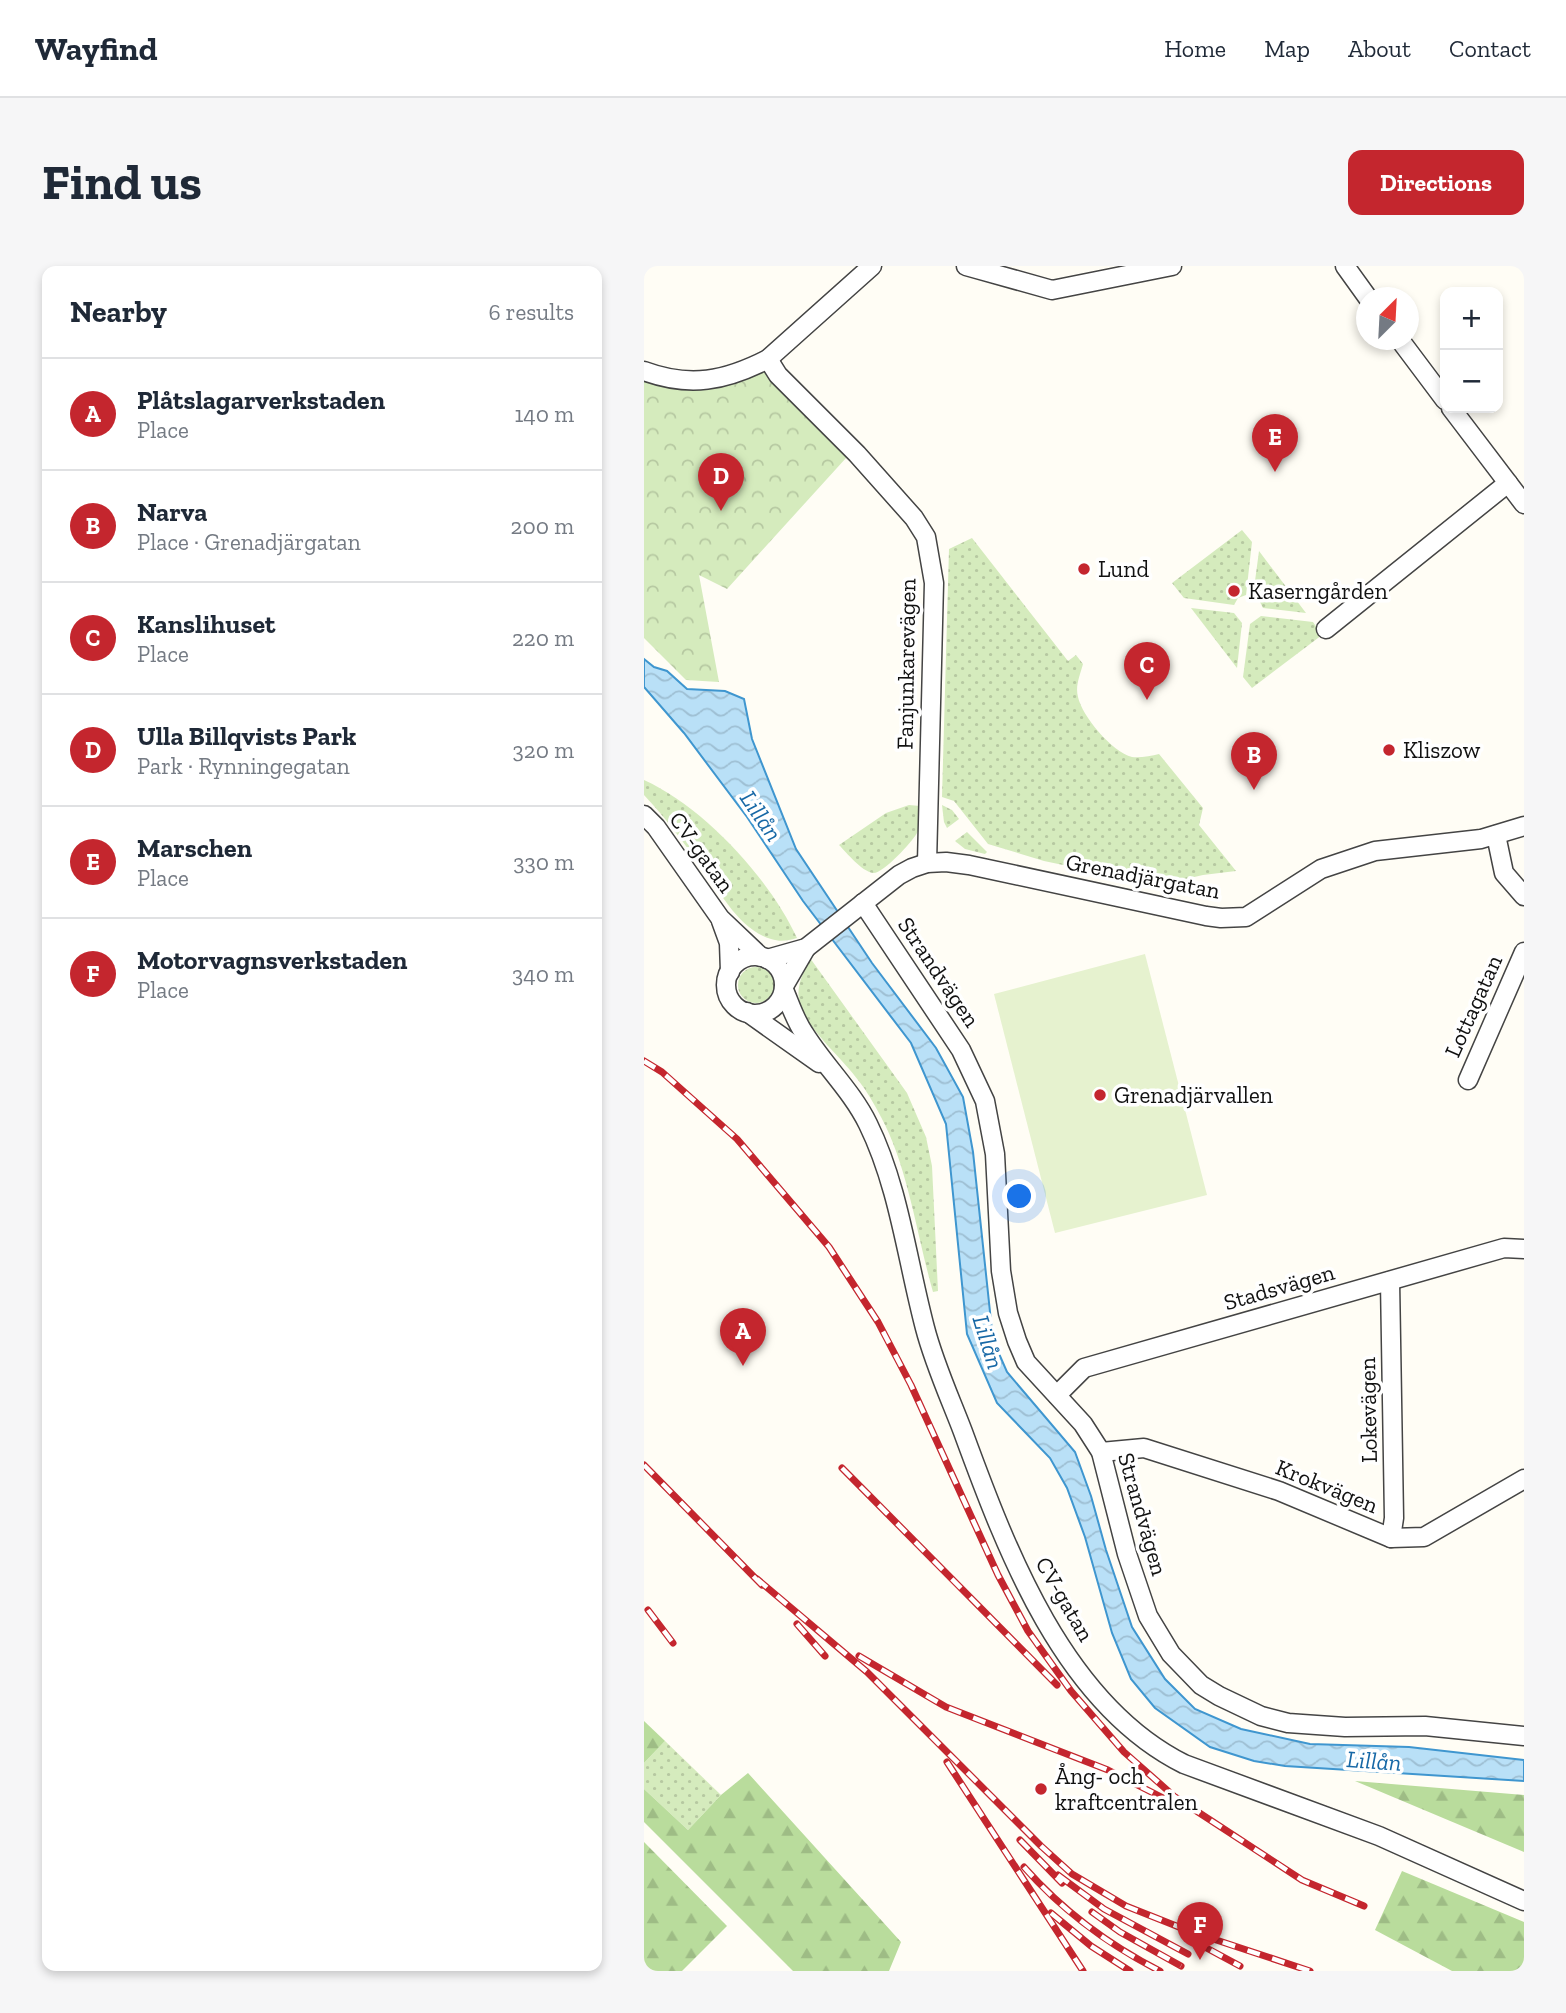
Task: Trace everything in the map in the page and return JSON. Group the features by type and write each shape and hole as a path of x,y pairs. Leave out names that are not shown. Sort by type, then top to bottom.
{"street":[{"path":"644,372 666,378 705,381 729,376 768,359 872,266"},
{"path":"966,266 1052,290 1125,271 1172,266"},
{"path":"1345,266 1360,287"},
{"path":"1408,350 1440,393"},
{"name":"Fanjunkarevägen","path":"768,359 778,375 896,495 926,537 934,583 927,863"},
{"path":"1455,413 1524,504"},
{"path":"1326,629 1508,483"},
{"name":"CV-gatan","path":"644,815 656,827 720,918 764,958"},
{"name":"Grenadjärgatan","path":"784,988 806,948 899,875 927,863 969,865 1206,916 1246,917 1321,869 1340,861 1375,851 1481,839 1524,827"},
{"path":"1496,835 1504,873 1524,896"},
{"name":"Strandvägen","path":"863,903 961,1049 985,1101 995,1154 1001,1272 1009,1313 1026,1362 1083,1424 1101,1452 1127,1554 1148,1616 1171,1654 1201,1685 1261,1716 1307,1726 1425,1726 1524,1736"},
{"name":"CV-gatan","path":"720,918 729,943 730,972"},
{"name":"Grenadjärgatan","path":"764,958 806,948"},
{"name":"Lottagatan","path":"1468,1080 1524,952"},
{"path":"764,958 778,967 784,988 774,1007 761,1013 747,1013 734,1004 728,994 730,972 743,959 764,958"},
{"name":"CV-gatan","path":"784,988 804,1033 867,1123 892,1187 925,1331 998,1523 1028,1588 1052,1630 1075,1666 1105,1704 1140,1738 1184,1764 1379,1836 1524,1901"},
{"name":"CV-gatan","path":"747,1013 796,1045 835,1076"},
{"name":"Stadsvägen","path":"1057,1395 1084,1368 1504,1248 1524,1249"},
{"name":"Lokevägen","path":"1390,1281 1394,1518 1391,1538"},
{"name":"Krokvägen","path":"1101,1452 1144,1448 1279,1491 1391,1538 1424,1537 1524,1479"}],"green space":[{"path":"771,367 856,447 727,589 699,575 719,682 686,680 644,638 644,376"},
{"path":"1242,530 1252,542 1246,595 1238,598 1234,605 1184,598 1172,583"},
{"path":"972,538 1068,661 1076,655 1083,664 1077,693 1085,714 1092,723 1107,741 1124,754 1146,757 1159,754 1203,808 1199,825 1236,871 1159,885 1044,861 988,844 954,801 942,797 949,549"},
{"path":"1259,551 1306,613 1263,608 1253,596"},
{"path":"1191,608 1234,613 1242,623 1237,668"},
{"path":"1261,616 1313,622 1322,635 1252,688 1243,677 1250,624"},
{"path":"644,780 689,808 733,847 770,892 797,938 784,941 771,939 759,934 739,918 674,830 644,795"},
{"path":"909,805 920,806 919,830 897,857 878,872 868,872 839,845 886,813"},
{"path":"942,805 952,810 959,819 947,828 944,822"},
{"path":"967,832 987,852 985,854 965,849 955,841"},
{"name":"Grenadjärvallen","path":"1145,954 1207,1195 1055,1233 994,994"},
{"path":"810,958 907,1093 926,1137 932,1166 938,1291 933,1292 905,1180 881,1117 861,1084 817,1033 800,1004 799,986"},
{"path":"756,967 769,972 774,985 769,998 756,1003 743,998 738,985 743,972"},
{"path":"644,1721 665,1741 644,1763"},
{"path":"665,1741 721,1795 688,1830 644,1789 644,1763"},
{"path":"748,1773 901,1942 889,1971 793,1971 644,1822 644,1789 688,1830 721,1795"},
{"path":"1355,1781 1524,1795 1524,1852"},
{"path":"644,1842 727,1926 682,1971 644,1971"},
{"path":"1402,1871 1524,1922 1524,1971 1452,1971 1375,1930"}],"water":[{"name":"Lillån","path":"644,659 654,667 667,671 687,689 725,691 744,699 752,739 796,849 872,963 936,1048 963,1097 973,1152 993,1340 1007,1372 1075,1452 1132,1627 1165,1679 1195,1709 1241,1729 1310,1744 1409,1747 1524,1760 1524,1781 1285,1766 1254,1761 1210,1747 1155,1708 1131,1679 1112,1633 1085,1537 1067,1488 1050,1458 997,1403 967,1334 946,1124 911,1043 803,901 747,817 684,733 644,687"}],"railway":[{"path":"644,1061 662,1072 737,1139 829,1247 878,1322 911,1385 998,1575 1028,1631 1071,1691 1124,1752 1175,1797 1302,1880 1364,1906"},
{"path":"644,1465 762,1585"},
{"path":"842,1468 1057,1685"},
{"path":"757,1579 867,1672 1072,1874 1126,1906 1189,1931 1310,1971"},
{"path":"648,1610 673,1643"},
{"path":"797,1624 825,1656"},
{"path":"859,1656 946,1707 1108,1770 1175,1804"},
{"path":"947,1762 1083,1971"},
{"path":"1020,1840 1062,1883"},
{"path":"1024,1867 1054,1898 1087,1925 1122,1950 1160,1971"},
{"path":"1058,1875 1104,1909 1188,1954"},
{"path":"1092,1912 1120,1932 1181,1966"},
{"path":"1051,1913 1091,1946 1130,1971"},
{"path":"1188,1938 1240,1966"}],"place":[{"name":"Marschen","path":"1275,472"},
{"name":"Ulla Billqvists Park","path":"721,511"},
{"name":"Lund","path":"1084,569"},
{"name":"Kaserngården","path":"1234,591"},
{"name":"Kanslihuset","path":"1147,700"},
{"name":"Kliszow","path":"1389,750"},
{"name":"Narva","path":"1254,790"},
{"name":"Grenadjärvallen","path":"1100,1095"},
{"name":"Plåtslagarverkstaden","path":"743,1366"},
{"name":"Ång- och kraftcentralen","path":"1041,1789"},
{"name":"Motorvagnsverkstaden","path":"1200,1960"}]}
